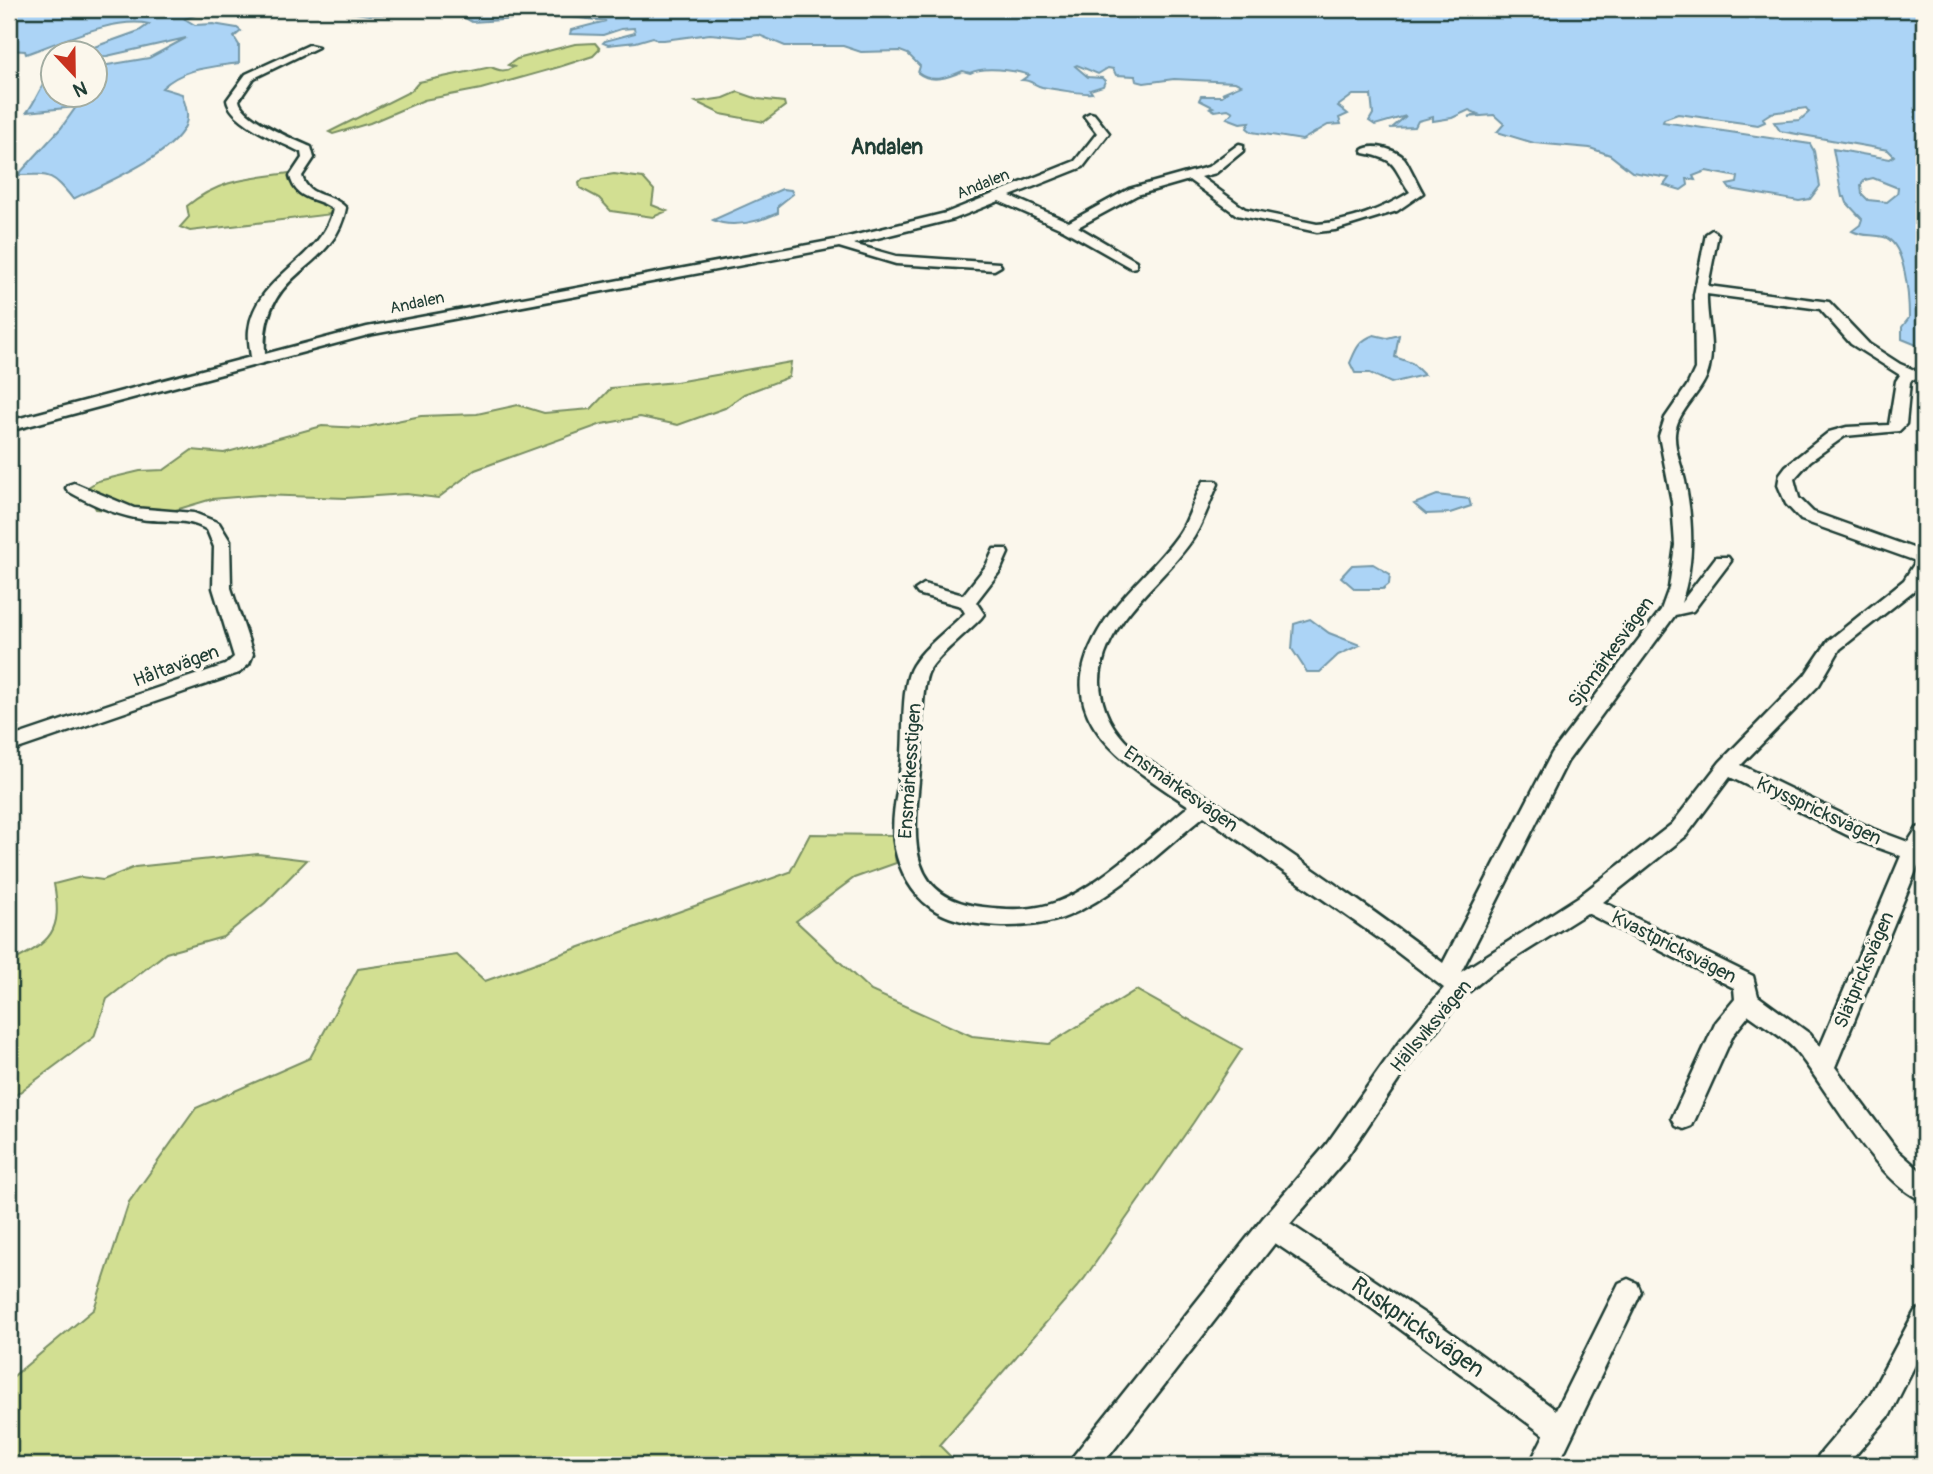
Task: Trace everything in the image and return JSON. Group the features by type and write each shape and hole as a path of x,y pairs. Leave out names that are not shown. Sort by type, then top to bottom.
{"street":[{"path":"258,360 255,334 264,304 281,279 332,234 339,223 340,208 330,201 309,197 299,190 296,176 308,158 307,150 274,135 239,112 234,108 233,100 250,76 313,47"},
{"name":"Andalen","path":"9,426 363,332 490,306 840,243 950,216 1079,163 1103,134 1090,116"},
{"path":"1069,228 1133,192 1212,170 1239,148"},
{"path":"1193,177 1241,212 1309,227 1330,227 1393,208 1410,200 1417,193 1406,177 1400,160 1384,152 1368,150"},
{"path":"1001,197 1069,228 1131,264"},
{"name":"Sjömärkesvägen","path":"1453,982 1559,758 1669,611 1682,573 1686,545 1667,436 1668,424 1701,372 1704,353 1700,316 1702,270 1712,233"},
{"name":"Andalen","path":"840,243 862,252 896,259 994,266"},
{"path":"1702,289 1824,305 1835,313 1857,341 1916,376"},
{"path":"1916,376 1903,382 1898,424 1894,428 1836,435 1794,466 1788,474 1786,484 1797,509 1807,516 1924,559"},
{"name":"Ensmärkesvägen","path":"1210,484 1186,535 1116,618 1100,644 1092,666 1091,692 1099,719 1113,741 1142,765 1204,805 1453,982"},
{"name":"Håltavägen","path":"9,745 232,668 243,660 244,654 222,587 222,551 217,531 205,522 192,518 139,514 94,500 74,488"},
{"name":"Ensmärkesstigen","path":"1000,553 994,567 967,602 975,614 920,668 916,684 904,839 912,872 926,891 939,902 953,908 991,917 1014,919 1060,910 1096,891 1204,805"},
{"name":"Hällsviksvägen","path":"1084,1465 1272,1227 1335,1153 1453,982 1485,966 1586,903 1679,830 1727,766 1812,680 1834,645 1917,586 1924,559"},
{"path":"1669,611 1687,607 1722,561"},
{"path":"924,590 967,602"},
{"name":"Krysspricksvägen","path":"1727,766 1866,835 1919,843"},
{"name":"Slätpricksvägen","path":"1822,1068 1919,843"},
{"name":"Kvastpricksvägen","path":"1586,903 1745,983 1747,1001 1724,1029 1684,1118"},
{"name":"Kvastpricksvägen","path":"1747,1001 1802,1041 1888,1158 1924,1189"},
{"name":"Ruskpricksvägen","path":"1272,1227 1342,1272 1561,1431"},
{"path":"1543,1465 1628,1292"},
{"path":"1829,1465 1880,1405 1924,1320"}],"green space":[{"path":"595,43 600,49 593,56 481,89 424,100 370,123 333,134 329,132 411,91 419,82 491,67 508,70 514,67 508,65 517,59 575,44"},
{"path":"738,92 758,99 784,102 785,106 764,122 721,114 696,102 724,98"},
{"path":"289,173 299,192 331,206 332,214 190,231 180,227 189,217 187,206 211,190 247,179"},
{"path":"614,174 643,178 654,190 652,205 667,211 653,217 611,211 599,198 580,188 579,183 583,179"},
{"path":"791,362 789,377 744,394 725,408 678,425 640,417 602,424 475,470 438,498 406,494 346,498 260,495 212,499 162,514 96,509 85,489 98,481 140,471 164,470 192,450 224,453 322,426 362,428 421,416 477,414 518,405 544,413 591,409 611,388 676,382"},
{"path":"810,834 892,835 896,863 854,878 796,921 871,991 972,1036 1049,1044 1136,990 1242,1049 1084,1279 939,1445 959,1465 9,1465 9,1380 94,1309 129,1202 196,1108 310,1058 358,969 457,955 485,981 790,872"},
{"path":"258,854 307,860 265,903 223,937 166,953 107,999 94,1037 9,1100 9,963 35,949 51,934 57,914 54,884 81,877 103,880 135,867"}],"water":[{"path":"9,9 226,9 203,12 185,19 195,25 213,24 241,31 234,37 239,45 239,63 188,72 162,88 182,94 187,118 178,137 152,158 73,199 50,177 18,175 61,128 75,108 108,108 108,65 149,58 186,38 108,56 108,42 139,31 149,24 120,24 70,38 38,38 38,50 26,54 25,51 9,50"},
{"path":"328,9 1924,9 1924,348 1902,339 1902,327 1909,318 1909,309 1905,273 1897,250 1891,241 1884,237 1852,231 1860,225 1862,219 1845,197 1842,197 1833,149 1890,159 1894,156 1888,150 1780,131 1774,122 1800,120 1809,112 1806,108 1771,113 1763,118 1765,122 1758,125 1678,114 1664,119 1663,122 1810,144 1814,151 1820,186 1810,199 1799,201 1730,189 1727,185 1737,183 1738,177 1706,171 1693,176 1695,180 1687,179 1688,185 1681,190 1664,185 1669,178 1632,172 1610,155 1590,148 1534,143 1497,132 1504,124 1494,115 1468,117 1478,114 1469,110 1452,118 1433,121 1433,117 1418,121 1415,127 1392,128 1406,116 1375,125 1369,121 1373,114 1371,95 1353,95 1338,106 1348,114 1339,118 1341,124 1328,125 1302,140 1252,132 1247,128 1250,122 1240,123 1227,118 1233,112 1228,109 1215,111 1210,108 1213,107 1199,100 1201,96 1222,96 1226,93 1222,93 1241,85 1235,82 1174,79 1144,83 1136,81 1135,76 1116,75 1113,69 1108,68 1098,74 1077,65 1075,66 1088,77 1102,78 1105,81 1103,86 1090,90 1092,93 1082,93 1042,87 1022,80 1029,75 999,70 970,73 963,71 946,77 929,78 918,73 920,66 908,54 900,51 861,52 843,46 785,46 759,35 740,37 710,34 664,40 653,37 608,45 603,43 635,33 634,28 603,35 570,34 571,30 606,21 561,16 472,22 458,14 369,15","holes":["1873,178 1898,188 1897,194 1887,202 1868,200 1862,194 1861,185 1865,180"]},
{"path":"38,95 38,108 66,108 27,112"},
{"path":"782,189 791,190 793,194 778,206 778,213 737,224 713,220"},
{"path":"1374,335 1387,338 1399,335 1395,357 1412,363 1424,375 1391,383 1370,373 1355,373 1350,363 1356,350 1364,340"},
{"path":"1437,495 1469,499 1471,506 1450,513 1426,514 1414,504"},
{"path":"1373,564 1390,574 1389,584 1383,589 1355,589 1341,577 1352,565"},
{"path":"1310,619 1329,633 1360,645 1338,655 1320,672 1307,672 1292,649 1294,624"}],"district":[{"name":"Andalen","path":"887,147"}]}
